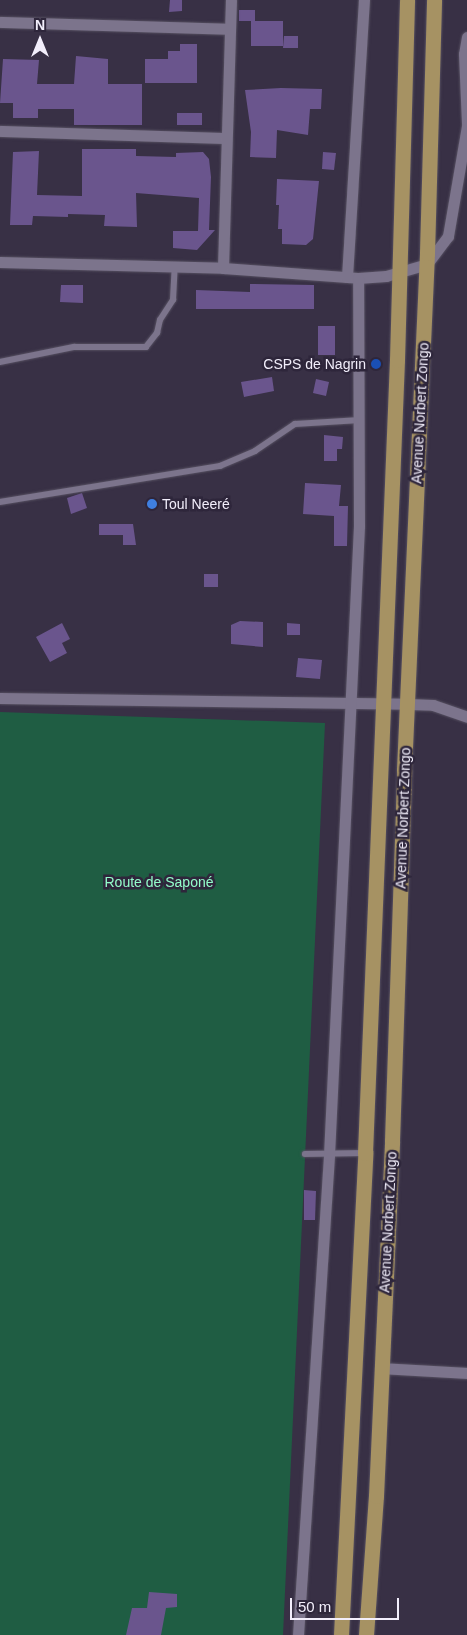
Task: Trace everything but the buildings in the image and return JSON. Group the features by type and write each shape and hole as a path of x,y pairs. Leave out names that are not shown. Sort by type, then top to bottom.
{"main road":[{"name":"Avenue Norbert Zongo","path":"341,1635 365,1153 399,272 407,0"},
{"name":"Avenue Norbert Zongo","path":"366,1635 381,1368 427,264 434,0"}],"street":[{"path":"223,268 231,0"},
{"path":"298,1635 329,1155 349,703 359,526 360,420 353,277 364,0"},
{"path":"0,22 230,29"},
{"path":"0,262 223,268 353,277 399,272 427,264 451,230 467,125 464,54 467,37"},
{"path":"0,131 226,138"},
{"path":"0,698 408,704 432,705 467,717"},
{"path":"381,1368 467,1373"}],"lane":[{"path":"0,362 74,347 146,347 157,333 160,320 173,300 176,267"},
{"path":"0,502 220,466 255,450 295,424 360,420"},
{"path":"305,1154 365,1153"}],"green space":[{"name":"Route de Saponé","path":"0,712 325,723 283,1635 0,1635"}],"place":[{"name":"CSPS de Nagrin","path":"376,364"},
{"name":"Toul Neeré","path":"152,504"}]}
